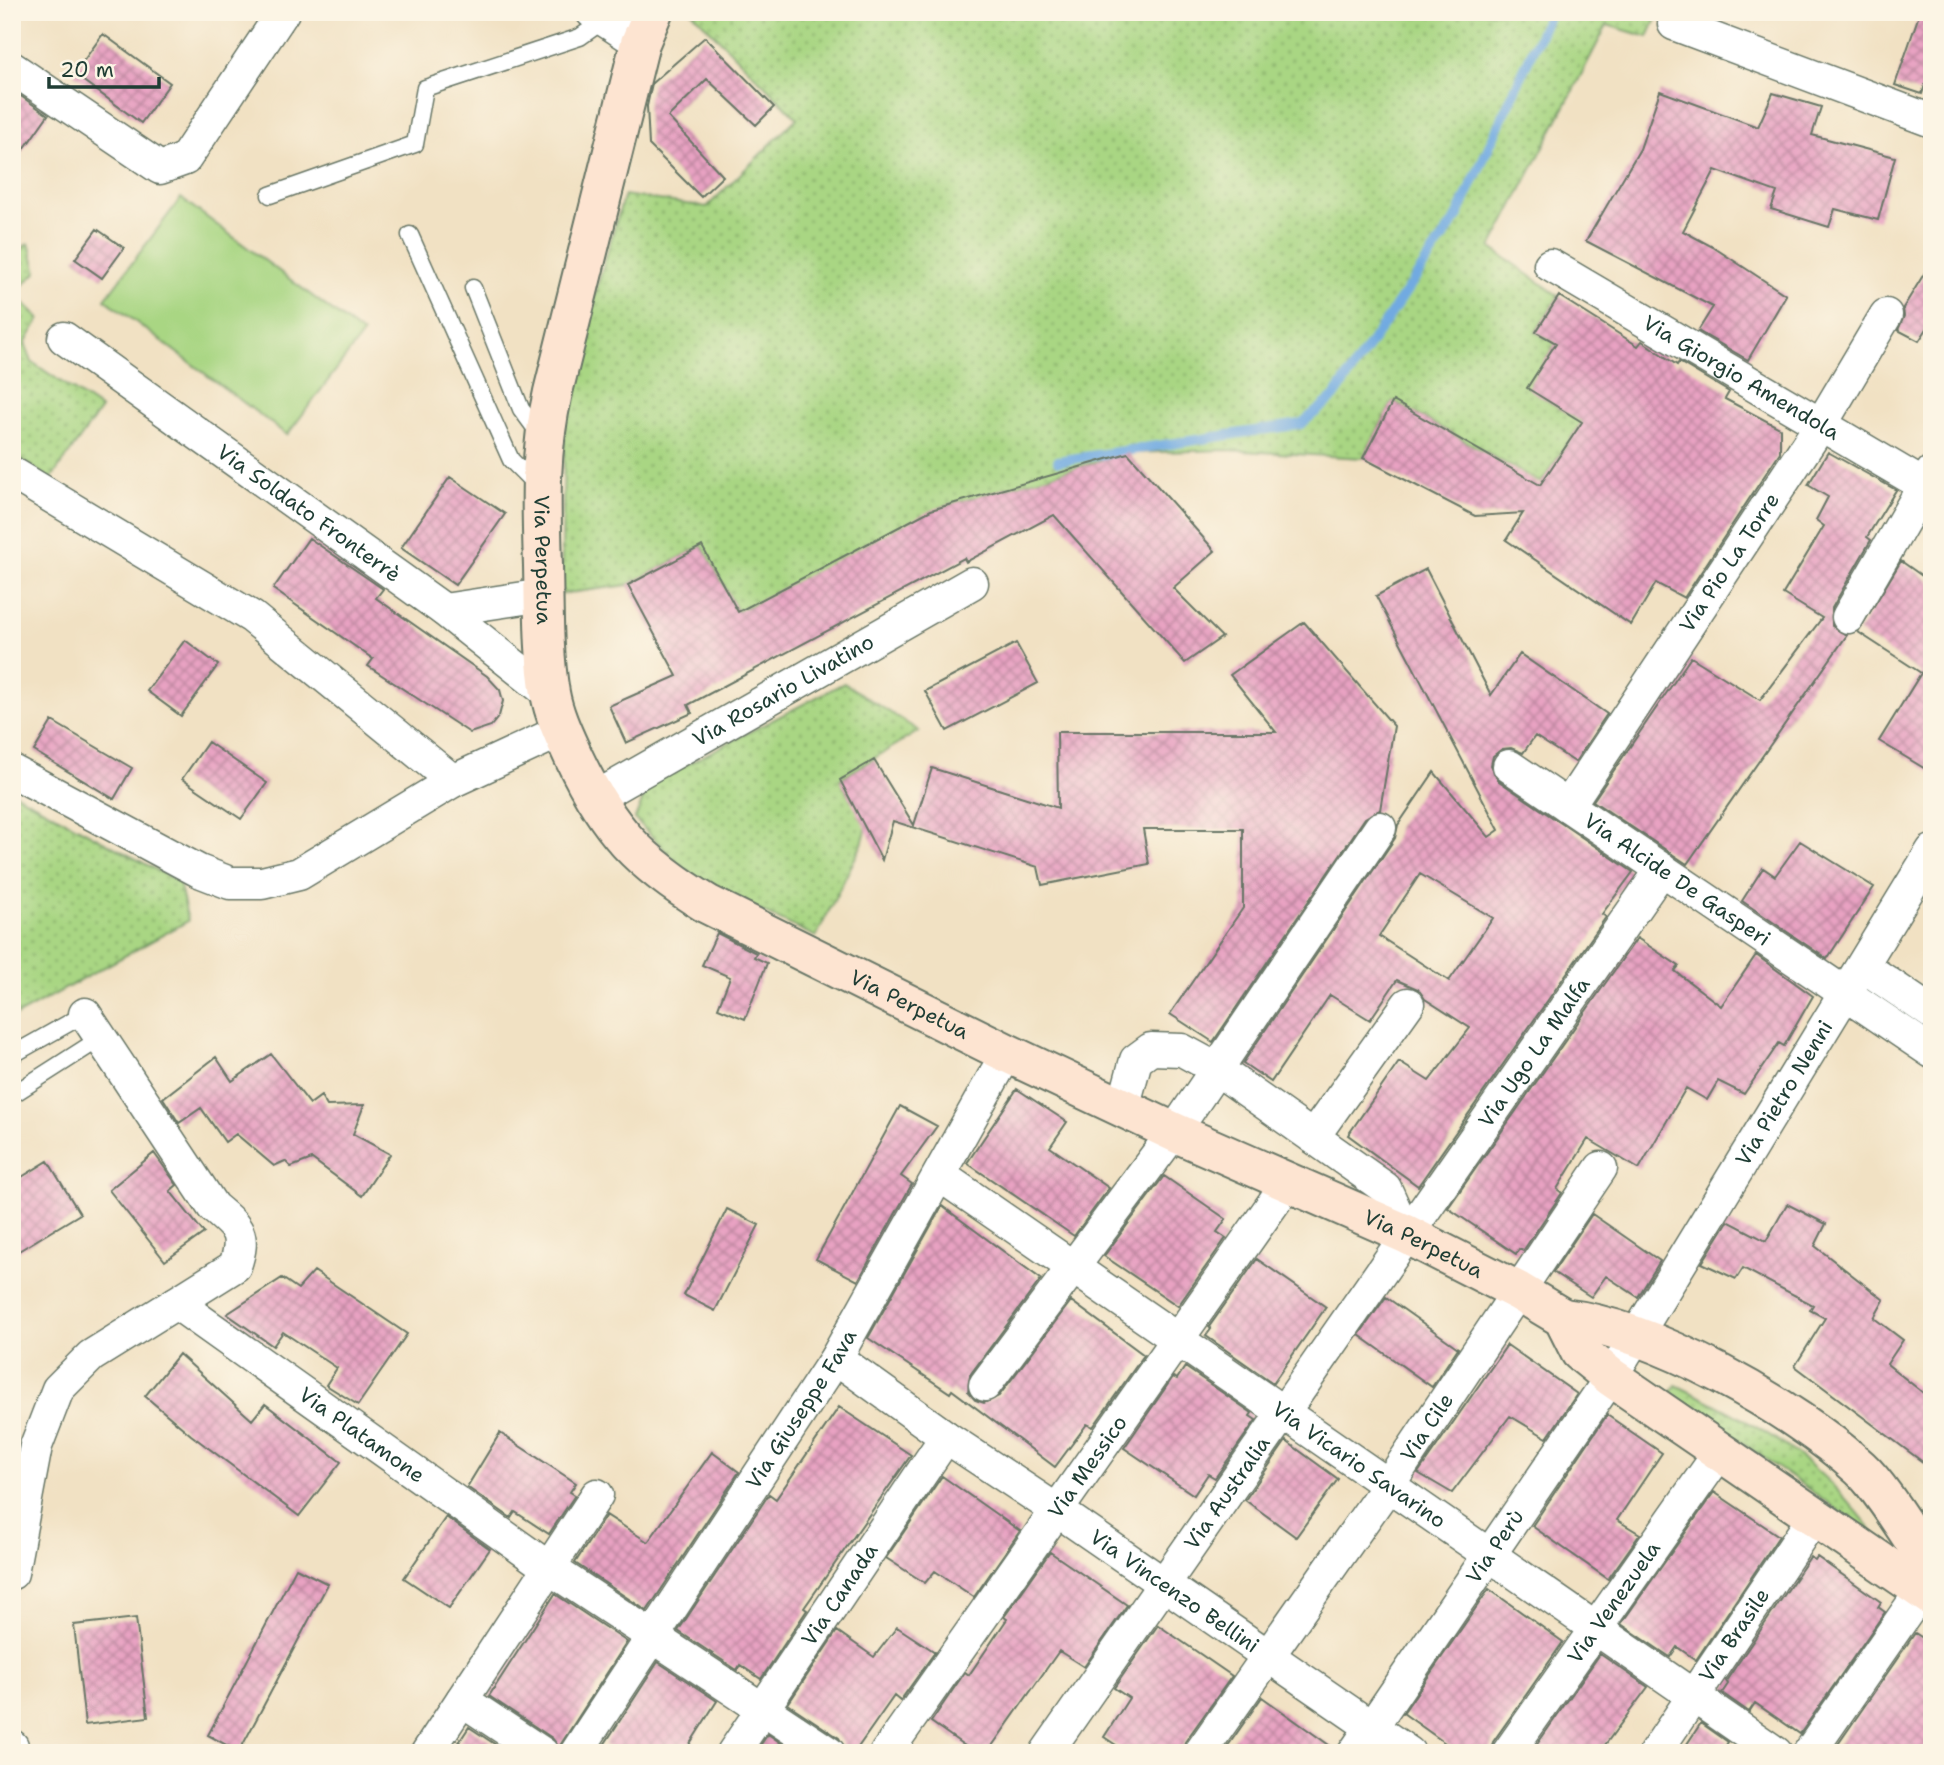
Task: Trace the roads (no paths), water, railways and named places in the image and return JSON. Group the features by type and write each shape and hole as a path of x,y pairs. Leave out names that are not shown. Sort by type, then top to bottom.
{"street":[{"path":"12,68 160,168 185,159 283,12"},
{"path":"598,16 647,28"},
{"path":"1674,24 1932,121"},
{"name":"Via Perpetua","path":"647,28 543,438 541,491 545,645 551,695 562,731 593,799 626,844 660,875 707,904 1123,1108 1406,1234 1518,1291 1563,1318"},
{"name":"Via Giorgio Amendola","path":"1550,265 1820,426 1929,483"},
{"name":"Via Pio La Torre","path":"1569,806 1820,426 1886,315"},
{"name":"Via Soldato Fronterrè","path":"64,338 444,610 551,695"},
{"path":"12,473 251,617 453,781"},
{"path":"1848,617 1929,483"},
{"name":"Via Rosario Livatino","path":"593,799 972,583"},
{"path":"444,610 544,595"},
{"path":"12,771 199,871 230,883 262,883 299,874 453,781 562,731"},
{"name":"Via Alcide De Gasperi","path":"1509,766 1932,1052"},
{"path":"985,1385 1174,1132 1380,828"},
{"name":"Via Pietro Nenni","path":"1636,1338 1932,851"},
{"name":"Via Ugo La Malfa","path":"1406,1234 1662,869"},
{"path":"1863,966 1932,1013"},
{"path":"1313,1137 1408,1004"},
{"path":"12,1573 36,1446 58,1389 91,1356 235,1266 242,1246 237,1228 213,1207 93,1026"},
{"path":"1123,1108 1136,1060 1151,1049 1182,1050 1216,1068 1385,1188 1406,1234"},
{"name":"Via Giuseppe Fava","path":"576,1753 836,1358 1007,1053"},
{"name":"Via Cile","path":"1200,1753 1389,1484 1601,1168"},
{"name":"Via Vicario Savarino","path":"941,1175 1490,1552 1595,1629 1776,1753"},
{"name":"Via Messico","path":"886,1753 1289,1181"},
{"name":"Via Australia","path":"1046,1753 1286,1412 1406,1234"},
{"name":"Via Platamone","path":"176,1303 549,1568 829,1753"},
{"path":"1563,1318 1596,1321 1695,1361 1789,1413 1862,1469 1929,1583"},
{"path":"1563,1318 1580,1352 1611,1377 1814,1517 1929,1583"},
{"name":"Via Perù","path":"1354,1753 1636,1338"},
{"name":"Via Vincenzo Bellini","path":"836,1358 946,1437 1166,1584 1409,1753"},
{"name":"Via Canada","path":"733,1753 946,1437"},
{"name":"Via Venezuela","path":"1508,1753 1720,1452"},
{"path":"427,1753 597,1495"},
{"name":"Via Brasile","path":"1655,1753 1814,1517"},
{"path":"1809,1753 1929,1583"},
{"path":"462,1700 542,1753"},
{"path":"12,1746 12,1753"}],"lane":[{"path":"270,195 415,144 425,88 580,37 598,16"},
{"path":"410,235 511,460 541,491"},
{"path":"473,288 521,409 543,438"},
{"path":"12,1055 93,1026"},
{"path":"12,1095 93,1026"}],"waterway":[{"path":"1058,461 1301,424 1334,397 1457,217 1550,12"}]}
